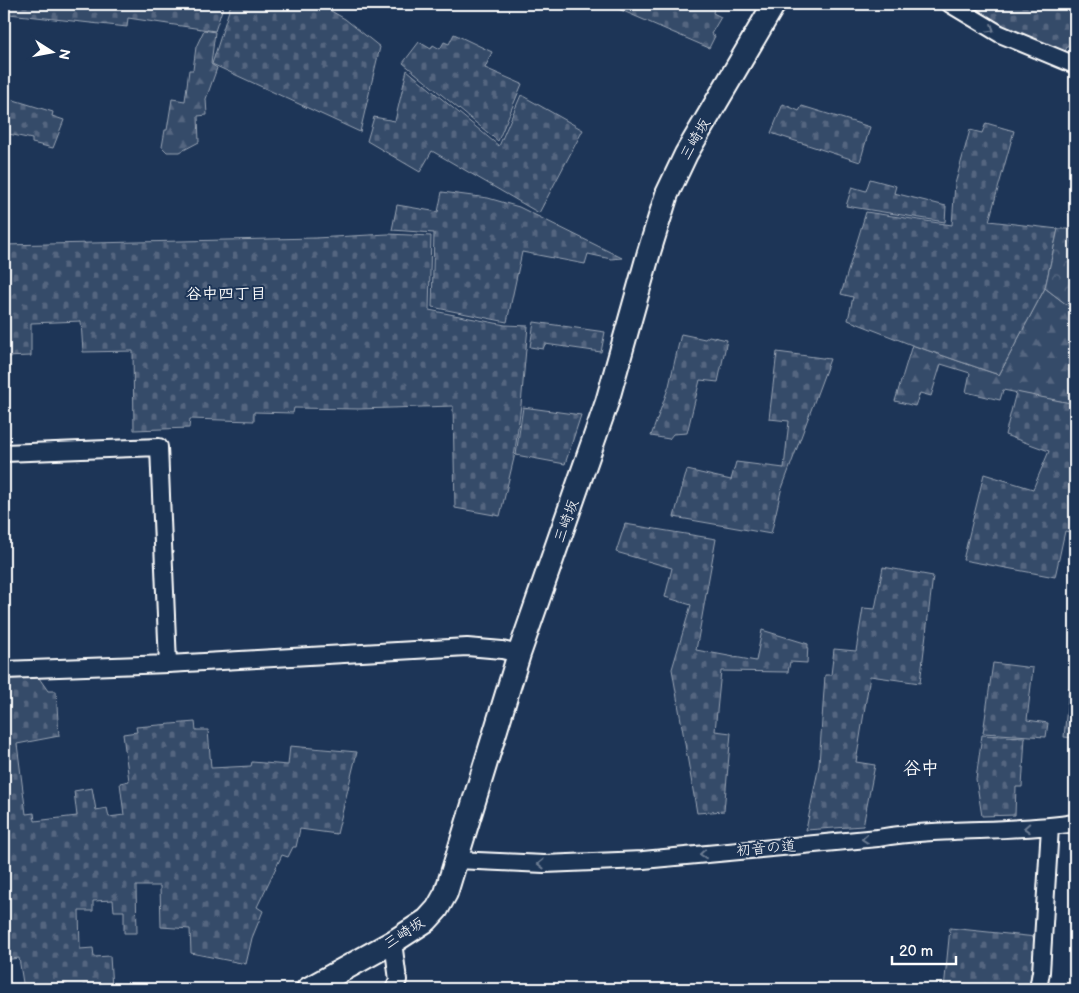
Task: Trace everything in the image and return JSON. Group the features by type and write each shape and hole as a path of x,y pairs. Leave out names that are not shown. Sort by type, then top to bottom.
{"main road":[{"name":"三崎坂","path":"308,989 393,942 427,920 437,909 446,893 519,654 597,434 667,194 686,154 774,4"}],"street":[{"path":"950,4 1000,34 1075,65"},
{"path":"4,453 159,447 168,664"},
{"path":"4,670 168,664 467,646 519,654"},
{"name":"初音の道","path":"456,860 544,864 643,860 904,834 1050,827 1075,823"},
{"path":"1038,989 1041,972 1050,827"},
{"path":"393,942 398,980 394,989"}],"green space":[{"path":"7,4 224,4 215,31 128,18 127,27 9,14"},
{"path":"231,4 319,4 345,19 380,47 360,132 212,64"},
{"path":"607,4 705,4 714,8 713,13 721,17 711,34 715,36 709,48"},
{"path":"966,4 1075,4 1075,32 1064,53 1007,27"},
{"path":"204,30 215,32 211,64 217,68 206,99 207,115 198,116 199,142 180,152 167,152 162,147 172,99 185,101 189,70 193,70 196,47"},
{"path":"454,34 492,52 485,68 522,84 498,141 403,63 419,42 431,49 433,45 440,49 444,42 449,44"},
{"path":"407,70 499,146 521,95 583,130 539,213 432,151 420,172 367,141 374,117 395,121"},
{"path":"4,97 53,112 52,116 64,120 53,148 32,143 32,139 4,133"},
{"path":"783,104 799,111 802,106 870,127 860,162 771,133"},
{"path":"986,123 1014,131 989,221 1058,229 1045,288 999,375 912,345 848,320 853,297 841,294 866,212 952,225 955,184 970,130 982,133"},
{"path":"870,179 896,186 894,193 946,206 945,222 846,206 852,187 866,191"},
{"path":"442,192 488,198 519,207 622,258 611,259 588,254 585,264 522,252 507,322 432,307 434,233 392,230 397,205 438,212"},
{"path":"1058,229 1075,229 1075,311 1045,288"},
{"path":"388,234 431,236 429,310 505,325 528,326 514,458 500,516 455,508 453,406 359,409 294,408 293,413 254,412 254,421 190,419 189,428 134,430 133,351 83,352 81,321 31,323 31,356 4,357 4,245 315,238"},
{"path":"1045,288 1075,311 1075,404 1003,390 1000,400 966,392 970,373 941,364 931,396 920,393 915,406 895,401 912,345 999,375"},
{"path":"534,322 605,332 601,352 545,344 543,349 530,347"},
{"path":"681,334 705,339 709,336 727,340 718,382 700,380 687,433 673,434 669,439 651,436 669,386"},
{"path":"777,352 830,359 781,491 771,534 674,517 687,470 731,480 736,462 784,468 789,421 769,419"},
{"path":"1016,392 1075,404 1075,533 1065,531 1055,577 963,560 984,474 1033,489 1049,451 1005,435"},
{"path":"523,407 581,415 565,464 516,455"},
{"path":"625,524 716,539 696,650 756,661 762,630 808,644 807,663 790,662 788,672 721,671 715,731 731,733 724,811 697,813 672,669 691,605 665,597 672,568 616,552"},
{"path":"883,567 933,576 920,683 870,676 856,762 875,765 863,826 806,830 819,765 825,675 831,675 834,649 856,651 863,608 875,609"},
{"path":"993,663 1033,668 1027,720 1048,723 1046,737 983,733"},
{"path":"39,678 48,691 56,691 59,736 17,744 26,814 34,813 35,821 77,816 74,791 92,788 96,810 107,808 109,817 124,815 120,783 129,781 123,734 137,732 136,727 195,722 196,730 208,730 211,768 251,766 252,762 288,765 290,746 357,752 337,834 300,829 296,847 293,847 288,857 282,855 257,907 263,911 252,938 246,964 191,953 190,929 161,927 160,886 136,886 137,933 124,933 124,911 114,911 113,900 93,901 93,911 79,911 80,949 93,948 94,957 110,956 112,989 24,989 19,958 4,960 4,679"},
{"path":"1069,687 1075,687 1075,738 1064,737"},
{"path":"982,735 1025,737 1022,787 1016,787 1015,815 982,816 976,779"},
{"path":"950,928 1036,937 1029,989 944,989"}],"district":[{"name":"谷中四丁目","path":"226,293"},
{"name":"谷中","path":"921,768"}]}
